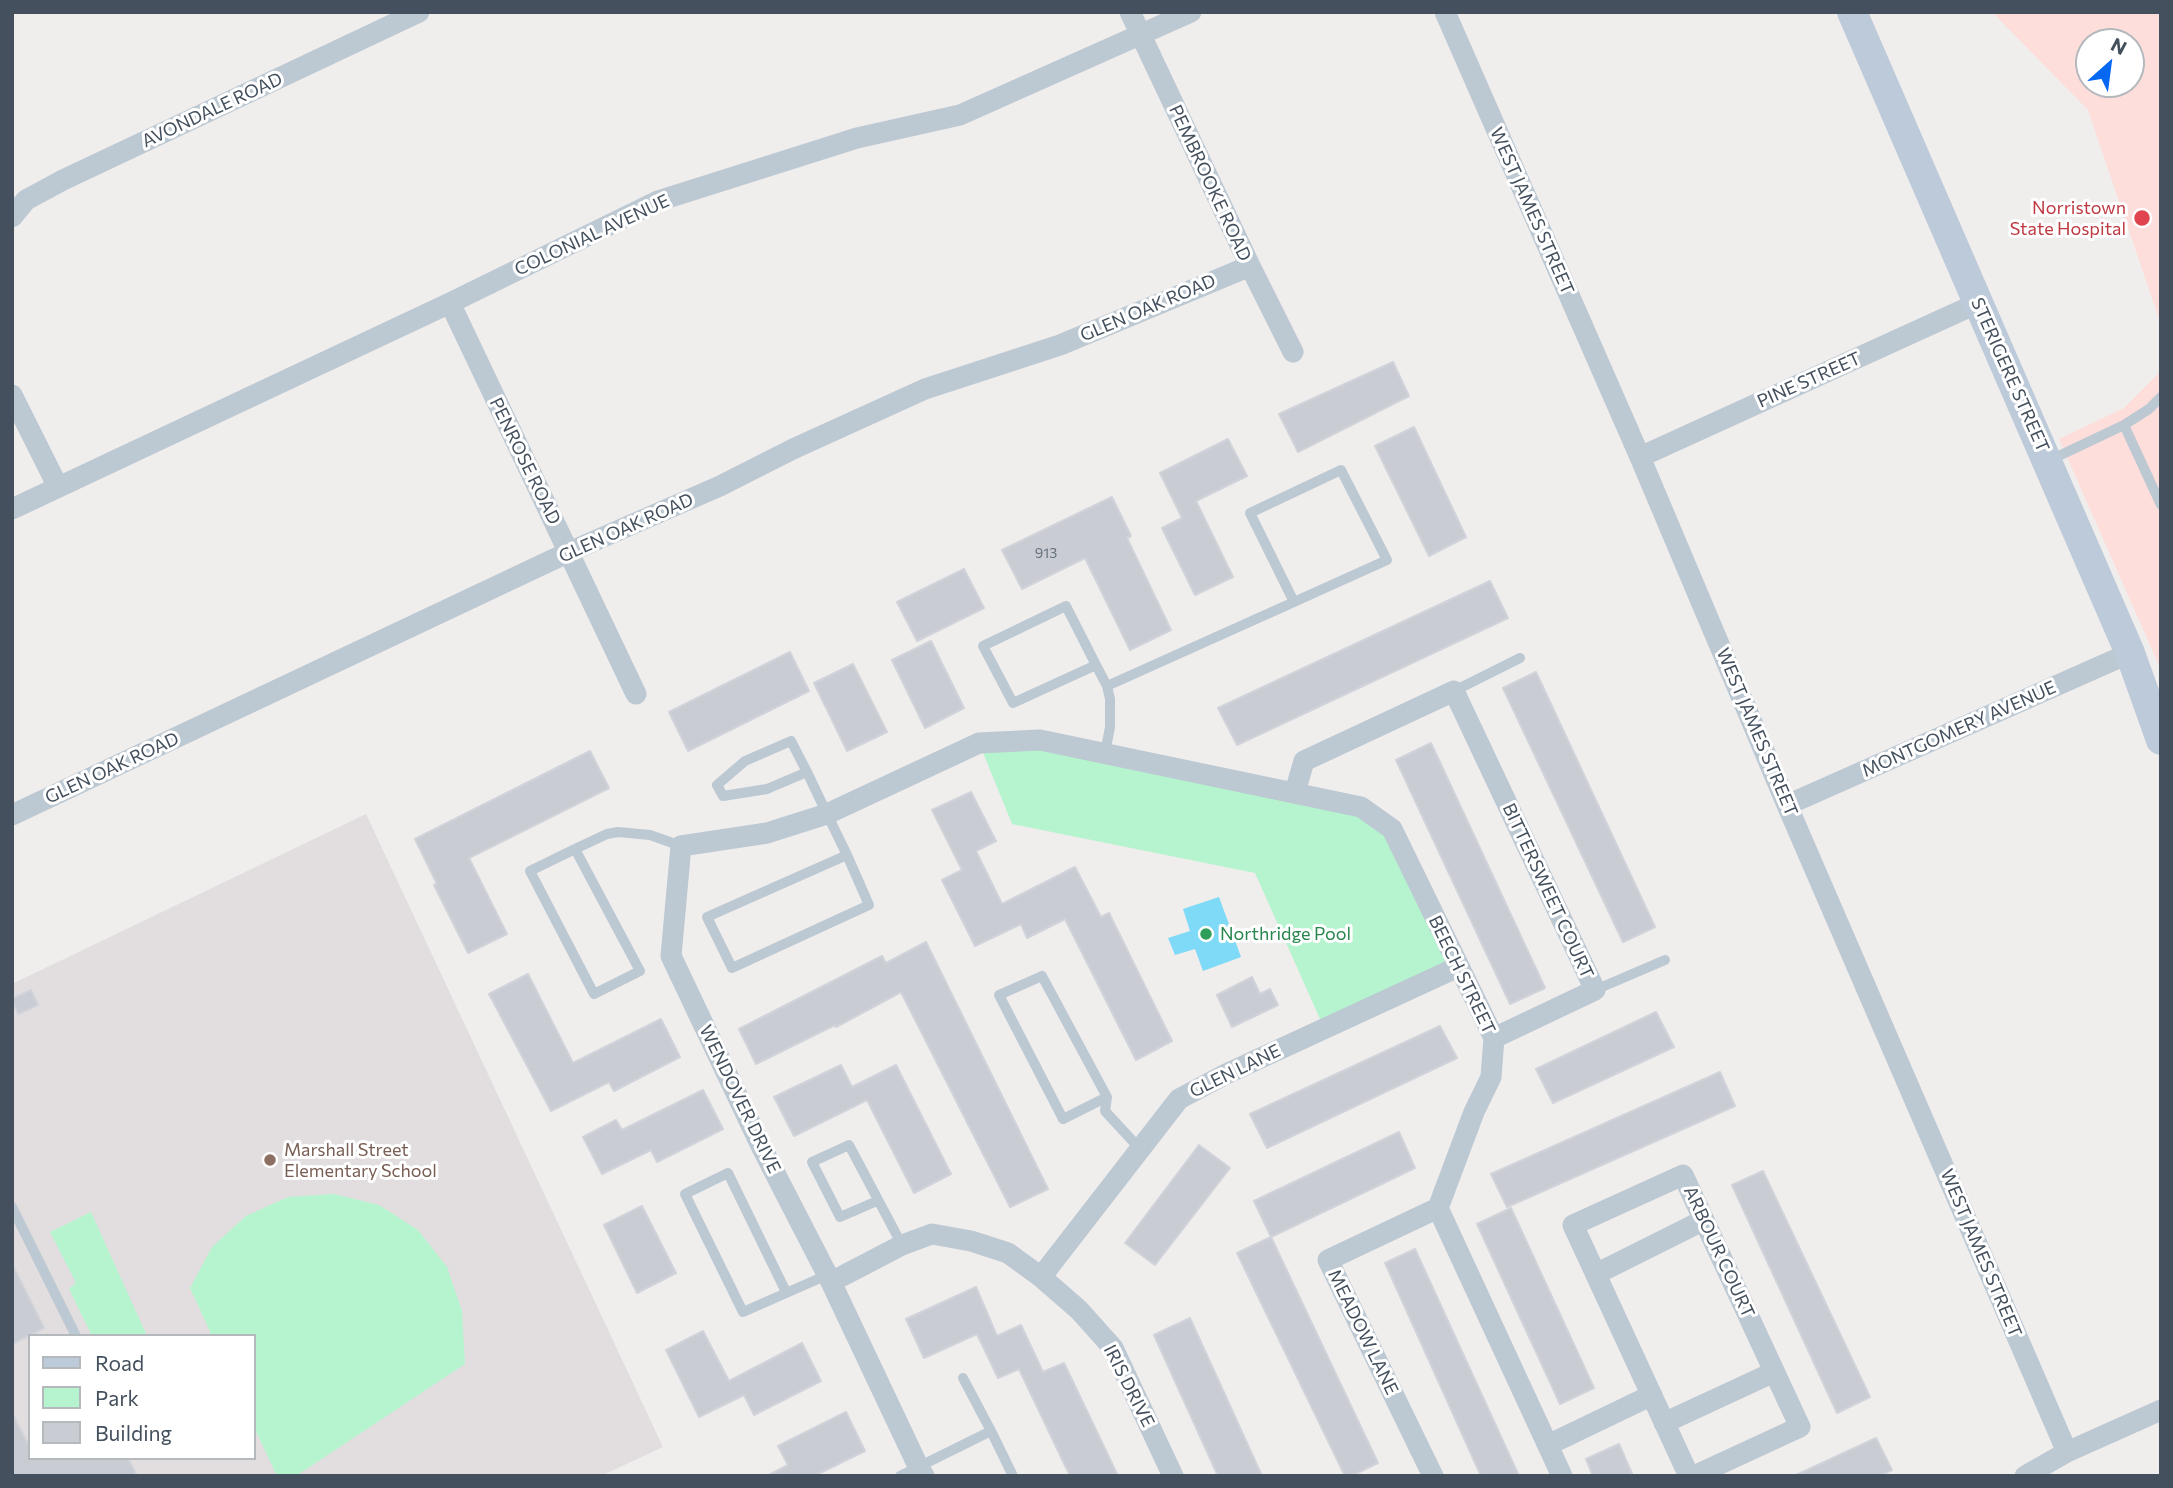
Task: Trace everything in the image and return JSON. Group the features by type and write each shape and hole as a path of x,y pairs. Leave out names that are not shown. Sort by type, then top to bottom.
{"street":[{"name":"AVONDALE ROAD","path":"12,216 26,200 63,180 419,12"},
{"name":"PEMBROOKE ROAD","path":"1130,12 1293,352"},
{"name":"COLONIAL AVENUE","path":"12,509 450,303 658,201 857,138 960,115 1191,12"},
{"name":"WEST JAMES STREET","path":"1445,12 1640,457 1787,805 2067,1452"},
{"name":"STERIGERE STREET","path":"1852,12 2130,653 2161,740"},
{"name":"GLEN OAK ROAD","path":"12,816 569,552 720,486 793,449 862,420 925,389 1060,345 1250,265"},
{"name":"PENROSE ROAD","path":"450,303 636,694"},
{"name":"PINE STREET","path":"1640,457 1978,303"},
{"path":"12,395 58,487"},
{"name":"MONTGOMERY AVENUE","path":"1787,805 2130,653"},
{"path":"1295,792 1304,761 1454,691"},
{"name":"BITTERSWEET COURT","path":"1454,691 1595,990 1494,1038"},
{"name":"BEECH STREET","path":"827,814 979,743 1040,740 1361,807 1392,829 1494,1038 1491,1077 1438,1208"},
{"path":"681,846 767,833 827,814"},
{"name":"WENDOVER DRIVE","path":"681,846 671,956 762,1148 829,1278 914,1473"},
{"name":"GLEN LANE","path":"1041,1277 1179,1099 1226,1074 1458,967"},
{"name":"ARBOUR COURT","path":"1683,1175 1800,1427 1691,1476 1596,1274 1573,1225 1683,1175"},
{"path":"1438,1208 1562,1476"},
{"name":"MEADOW LANE","path":"1433,1476 1328,1260 1438,1208"},
{"path":"1596,1274 1704,1220"},
{"name":"IRIS DRIVE","path":"829,1278 932,1234 971,1241 1008,1253 1079,1310 1113,1348 1173,1476"},
{"path":"1664,1423 1774,1372"},
{"path":"1548,1445 1652,1395"},
{"path":"2025,1476 2067,1452 2161,1410"}],"lane":[{"path":"2048,461 2124,425 2149,409 2161,397"},
{"path":"2124,425 2161,505"},
{"path":"1107,686 1294,602 1387,560 1341,470 1250,513 1294,602"},
{"path":"1096,665 1013,703 983,646 1066,606 1107,686 1110,727 1105,753"},
{"path":"1454,691 1520,658"},
{"path":"807,772 768,789 745,793 723,796 717,785 745,761 791,741 807,772 847,855 869,905 732,968 707,917 847,855"},
{"path":"575,849 640,971 594,994 530,871 575,849 607,834 618,832 650,835 681,846"},
{"path":"1595,990 1665,960"},
{"path":"1107,1097 1063,1119 999,995 1042,976 1107,1097 1105,1111 1140,1149"},
{"path":"877,1201 840,1217 812,1162 849,1144 902,1245"},
{"path":"786,1292 728,1172 685,1194 743,1312 786,1292 829,1278"},
{"path":"12,1207 75,1334"},
{"path":"963,1378 1013,1476"},
{"path":"914,1473 991,1431"}],"shaded area":[{"name":"Norristown State Hospital","path":"1992,12 2161,12 2161,325 2088,110 2076,98 2145,98 2145,28 2075,28 2075,97"},
{"path":"2161,371 2161,670 2059,439 2124,408"},
{"name":"Marshall Street Elementary School","path":"366,814 663,1447 601,1476 12,1476 12,984"}],"green space":[{"path":"1040,740 1295,792 1392,829 1458,967 1324,1028 1255,873 1012,824 979,743"},
{"path":"334,1194 379,1205 418,1230 447,1267 462,1311 465,1364 296,1476 276,1474 256,1431 256,1334 211,1334 190,1288 212,1247 246,1216 288,1197"},
{"path":"91,1212 146,1334 91,1334 69,1289 76,1283 50,1232"}],"water":[{"name":"Northridge Pool","path":"1219,897 1241,957 1203,971 1195,949 1175,955 1168,938 1190,931 1183,909"}],"building":[{"path":"1393,362 1409,396 1298,452 1279,414"},
{"path":"1414,427 1466,537 1429,556 1375,446"},
{"path":"1228,439 1247,476 1196,501 1233,577 1195,595 1162,528 1182,518 1160,473"},
{"path":"1112,497 1131,536 1127,538 1171,630 1130,650 1085,558 1022,589 1002,550"},
{"path":"964,569 984,608 917,641 897,602"},
{"path":"1490,581 1508,618 1237,745 1218,708"},
{"path":"931,641 964,708 925,728 892,660"},
{"path":"790,652 809,691 688,751 669,712"},
{"path":"853,664 887,732 847,751 814,683"},
{"path":"1536,672 1655,927 1623,942 1503,688"},
{"path":"1431,743 1545,988 1510,1004 1396,760"},
{"path":"590,751 609,788 469,858 507,934 468,953 434,885 437,884 415,839"},
{"path":"971,792 996,841 976,851 1002,904 1075,867 1101,917 1109,913 1172,1041 1136,1060 1065,919 1027,938 1021,924 975,946 942,880 962,870 932,810"},
{"path":"926,942 1048,1189 1010,1207 901,992 836,1027 835,1025 756,1064 739,1029 882,956 886,963"},
{"path":"528,974 573,1063 661,1019 680,1057 614,1091 609,1082 551,1111 489,994"},
{"path":"1252,977 1260,994 1270,989 1278,1005 1232,1027 1217,995"},
{"path":"31,990 38,1005 18,1014 12,999"},
{"path":"1656,1012 1674,1047 1553,1103 1536,1069"},
{"path":"1440,1026 1457,1058 1267,1148 1250,1114"},
{"path":"841,1065 852,1087 896,1065 951,1174 914,1193 867,1100 794,1136 774,1097"},
{"path":"1720,1072 1735,1106 1507,1207 1491,1174"},
{"path":"703,1090 723,1129 657,1162 651,1150 602,1174 583,1137 616,1120 622,1130"},
{"path":"1399,1132 1415,1168 1271,1237 1254,1201"},
{"path":"1199,1145 1230,1168 1155,1265 1125,1243"},
{"path":"1763,1171 1870,1397 1837,1413 1732,1185"},
{"path":"642,1206 676,1273 637,1293 604,1225"},
{"path":"1511,1208 1594,1388 1560,1404 1477,1224"},
{"path":"1271,1237 1378,1463 1351,1476 1345,1476 1237,1253"},
{"path":"1415,1249 1519,1476 1481,1476 1385,1263"},
{"path":"12,1264 44,1328 12,1344"},
{"path":"976,1287 997,1336 1021,1325 1043,1372 1064,1363 1118,1476 1070,1476 1019,1369 998,1378 977,1334 924,1358 906,1319"},
{"path":"1190,1318 1262,1476 1218,1476 1154,1335"},
{"path":"703,1331 729,1381 802,1343 821,1381 754,1415 744,1395 699,1417 666,1350"},
{"path":"846,1412 865,1451 814,1476 767,1476 788,1465 778,1446"},
{"path":"12,1413 28,1444 28,1460 129,1460 137,1476 12,1476"},
{"path":"1876,1438 1892,1470 1879,1476 1794,1476"},
{"path":"1619,1444 1633,1476 1593,1476 1586,1459"}],"place":[{"name":"Norristown State Hospital","path":"2142,218"},
{"name":"Northridge Pool","path":"1206,934"},
{"name":"Marshall Street Elementary School","path":"270,1160"}]}
